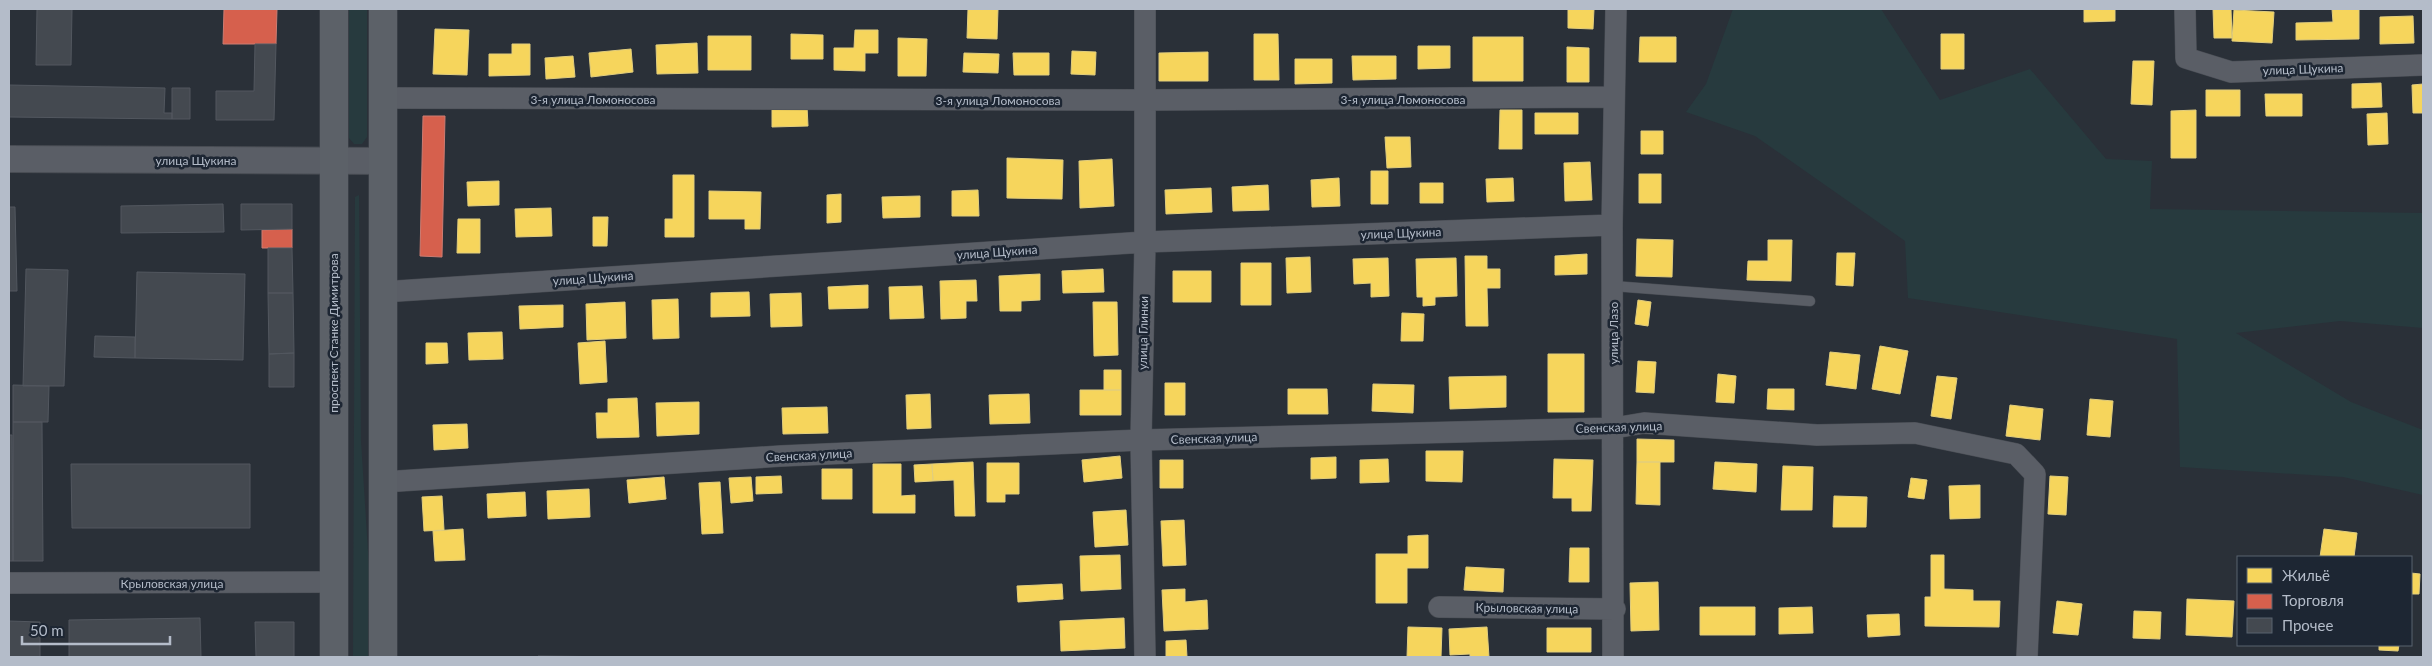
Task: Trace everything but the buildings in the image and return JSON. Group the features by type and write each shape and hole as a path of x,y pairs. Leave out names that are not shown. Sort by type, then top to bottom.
{"main road":[{"name":"проспект Станке Димитрова","path":"334,9 334,657"},
{"path":"383,9 383,657"}],"street":[{"name":"улица Глинки","path":"1145,9 1146,242 1141,440 1145,657"},
{"name":"улица Лазо","path":"1613,657 1615,609 1612,225 1616,9"},
{"name":"улица Щукина","path":"2185,9 2186,58 2231,72 2423,65"},
{"name":"3-я улица Ломоносова","path":"382,98 1146,100 1613,97"},
{"name":"улица Щукина","path":"9,158 383,161"},
{"name":"улица Щукина","path":"382,292 1146,242 1612,225"},
{"name":"Свенская улица","path":"383,482 781,456 1141,440 1614,428 1644,423 1817,435 1915,433 2016,454 2035,474 2027,657"},
{"name":"Крыловская улица","path":"9,583 334,582"},
{"name":"Крыловская улица","path":"1439,607 1615,609"}],"lane":[{"path":"1613,286 1810,301"}],"green space":[{"path":"349,9 367,9 367,137 362,144 354,144 349,138"},
{"path":"1733,9 1881,9 1940,100 2030,69 2106,159 2152,161 2150,209 2423,213 2423,328 2340,321 2236,333 2351,402 2423,430 2423,495 2343,477 2180,467 2177,339 1908,298 1905,241 1755,136 1686,112 1706,84"},
{"path":"359,195 361,441 369,567 368,657 353,657 355,197"}]}
